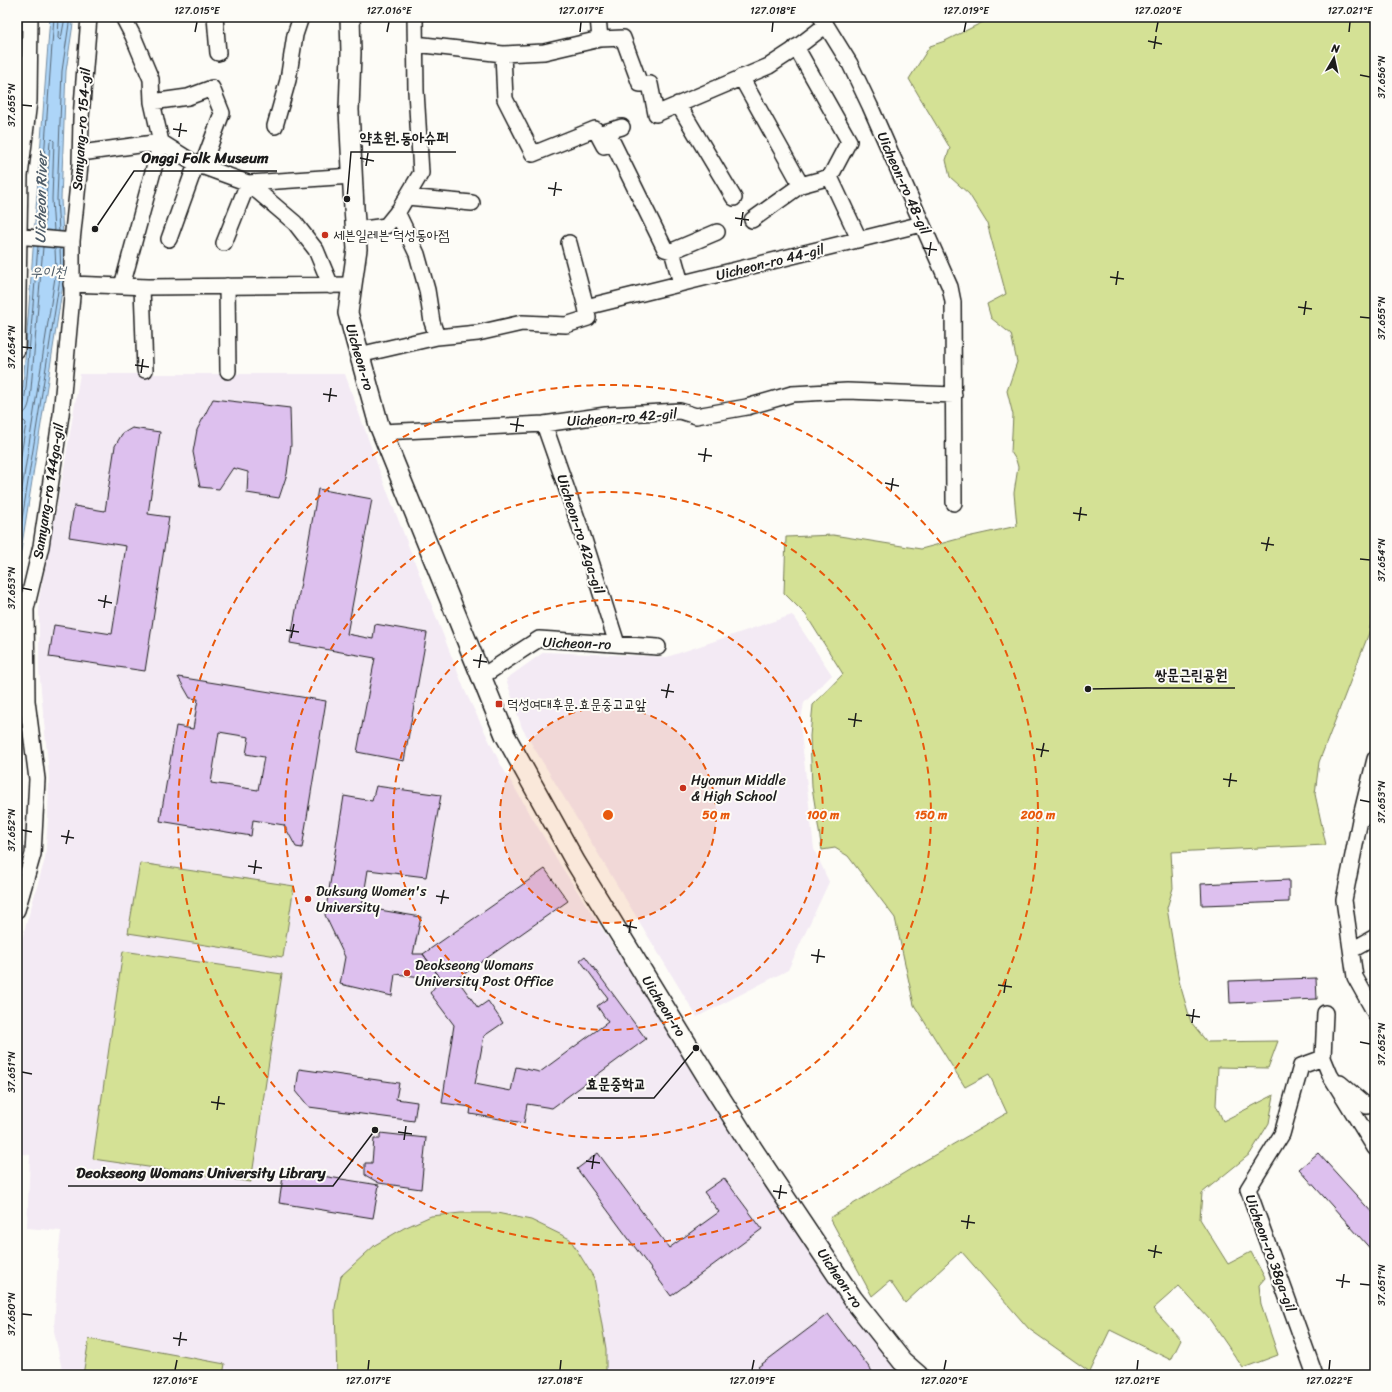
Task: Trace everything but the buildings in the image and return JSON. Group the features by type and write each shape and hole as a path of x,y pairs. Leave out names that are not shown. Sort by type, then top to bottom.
{"street":[{"path":"17,350 21,131 29,101 30,17"},
{"name":"Samyang-ro 154-gil","path":"72,241 81,153 81,118 89,17"},
{"path":"122,286 161,142 152,102 151,79 133,36 123,17"},
{"path":"215,17 218,53"},
{"path":"275,126 288,80 301,17"},
{"name":"Uicheon-ro","path":"350,17 351,54 349,110 357,249 348,313 382,432 505,735 576,862 754,1151 853,1299 902,1361 918,1375"},
{"path":"356,230 386,226 407,197 421,173 416,91 415,17"},
{"path":"598,17 600,39"},
{"path":"415,44 503,54 544,52 600,39 624,38 640,84 650,84 656,114 768,66 796,47 824,21"},
{"name":"Uicheon-ro 48-gil","path":"824,21 850,64 870,106 950,287 953,302 954,502"},
{"path":"752,220 801,185 830,177 849,141 796,47"},
{"path":"503,54 505,99 533,154 595,129 604,146 613,143 665,249 672,251 717,232"},
{"path":"741,77 801,185"},
{"path":"152,102 188,97 212,88 222,113 169,239"},
{"path":"678,104 734,198"},
{"path":"598,134 622,127"},
{"path":"81,153 161,142 199,166 248,183 295,223 316,250 331,286"},
{"path":"248,183 352,176"},
{"path":"830,177 859,239"},
{"path":"224,243 248,183"},
{"path":"407,197 472,203"},
{"path":"397,212 417,254 427,290 437,337"},
{"name":"Uicheon-ro 44-gil","path":"586,307 922,224"},
{"path":"18,236 72,241"},
{"name":"Samyang-ro 144ga-gil","path":"17,908 33,854 37,779 27,701 26,609 41,546 61,415 72,296 72,241"},
{"path":"359,355 437,337 478,333 522,323 566,325 588,318 569,243"},
{"path":"672,251 681,283"},
{"path":"71,284 142,287 351,285"},
{"path":"227,286 228,371"},
{"path":"142,287 145,370"},
{"name":"Uicheon-ro 42-gil","path":"382,432 544,424 606,415 680,411 696,416 747,407 792,394 847,391 954,395"},
{"name":"Uicheon-ro 42ga-gil","path":"544,424 580,527 617,644"},
{"name":"Uicheon-ro","path":"482,677 539,639 658,647"},
{"path":"1375,759 1360,820 1344,900 1355,977 1375,1012"},
{"path":"1360,820 1375,813"},
{"path":"1352,950 1375,937"},
{"path":"1325,1013 1323,1058 1330,1075 1375,1148"},
{"name":"Uicheon-ro 38ga-gil","path":"1316,1375 1248,1189 1282,1134 1301,1066 1323,1058"},
{"path":"1330,1075 1367,1106 1375,1103"}],"shaded area":[{"name":"Duksung Women's University","path":"80,374 345,374 384,483 465,691 501,765 561,866 664,1024 909,1375 63,1375 54,1331 58,1256 61,1231 27,1228 30,1155 17,1153 17,956 45,859 49,775 39,669 39,599 63,474"},
{"name":"Hyomun Middle & High School","path":"792,615 832,675 804,703 800,724 814,849 829,882 788,970 697,1017 522,728 506,679 544,652 667,657"}],"green space":[{"path":"993,17 1375,17 1375,601 1369,633 1319,762 1315,794 1326,845 1171,852 1173,888 1167,908 1179,981 1191,1022 1207,1042 1278,1041 1268,1068 1218,1067 1216,1105 1223,1121 1274,1095 1269,1123 1250,1154 1202,1193 1200,1219 1228,1264 1251,1252 1265,1278 1259,1285 1261,1305 1278,1355 1243,1368 1210,1320 1179,1286 1153,1309 1181,1340 1171,1360 1110,1330 1090,1372 1029,1329 961,1251 905,1303 890,1281 872,1296 830,1218 1007,1113 989,1074 965,1087 914,1005 895,918 848,856 835,848 822,850 812,787 810,736 813,705 843,674 806,615 784,593 786,537 833,535 921,549 1017,526 1014,493 1018,467 1011,452 1013,415 1007,391 1017,362 1011,334 991,318 987,304 1006,294 987,223 969,194 950,177 946,160 950,148 909,79 930,46 945,41"},
{"path":"140,863 294,886 283,957 128,933"},
{"path":"123,951 282,974 251,1182 93,1159"},
{"path":"461,1213 497,1213 531,1220 570,1239 594,1278 606,1349 606,1375 337,1375 335,1308 341,1276 375,1245 404,1228 431,1216"},
{"path":"89,1339 225,1364 223,1375 83,1375"}],"water":[{"name":"우이천","path":"50,17 74,17 66,71 61,199 65,272 17,576 17,417 23,387"}],"place":[{"name":"약초원.동아슈퍼","path":"347,199"},
{"name":"Onggi Folk Museum","path":"95,229"},
{"name":"세븐일레븐 덕성동아점","path":"325,235"},
{"name":"쌍문근린공원","path":"1088,689"},
{"name":"덕성여대후문.효문중고교앞","path":"499,704"},
{"name":"Hyomun Middle & High School","path":"683,788"},
{"name":"Duksung Women's University","path":"308,899"},
{"name":"Deokseong Womans University Post Office","path":"407,973"},
{"name":"효문중학교","path":"696,1048"},
{"name":"Deokseong Womans University Library","path":"375,1130"}],"water label":[{"name":"Uicheon River","path":"41,198"}]}
